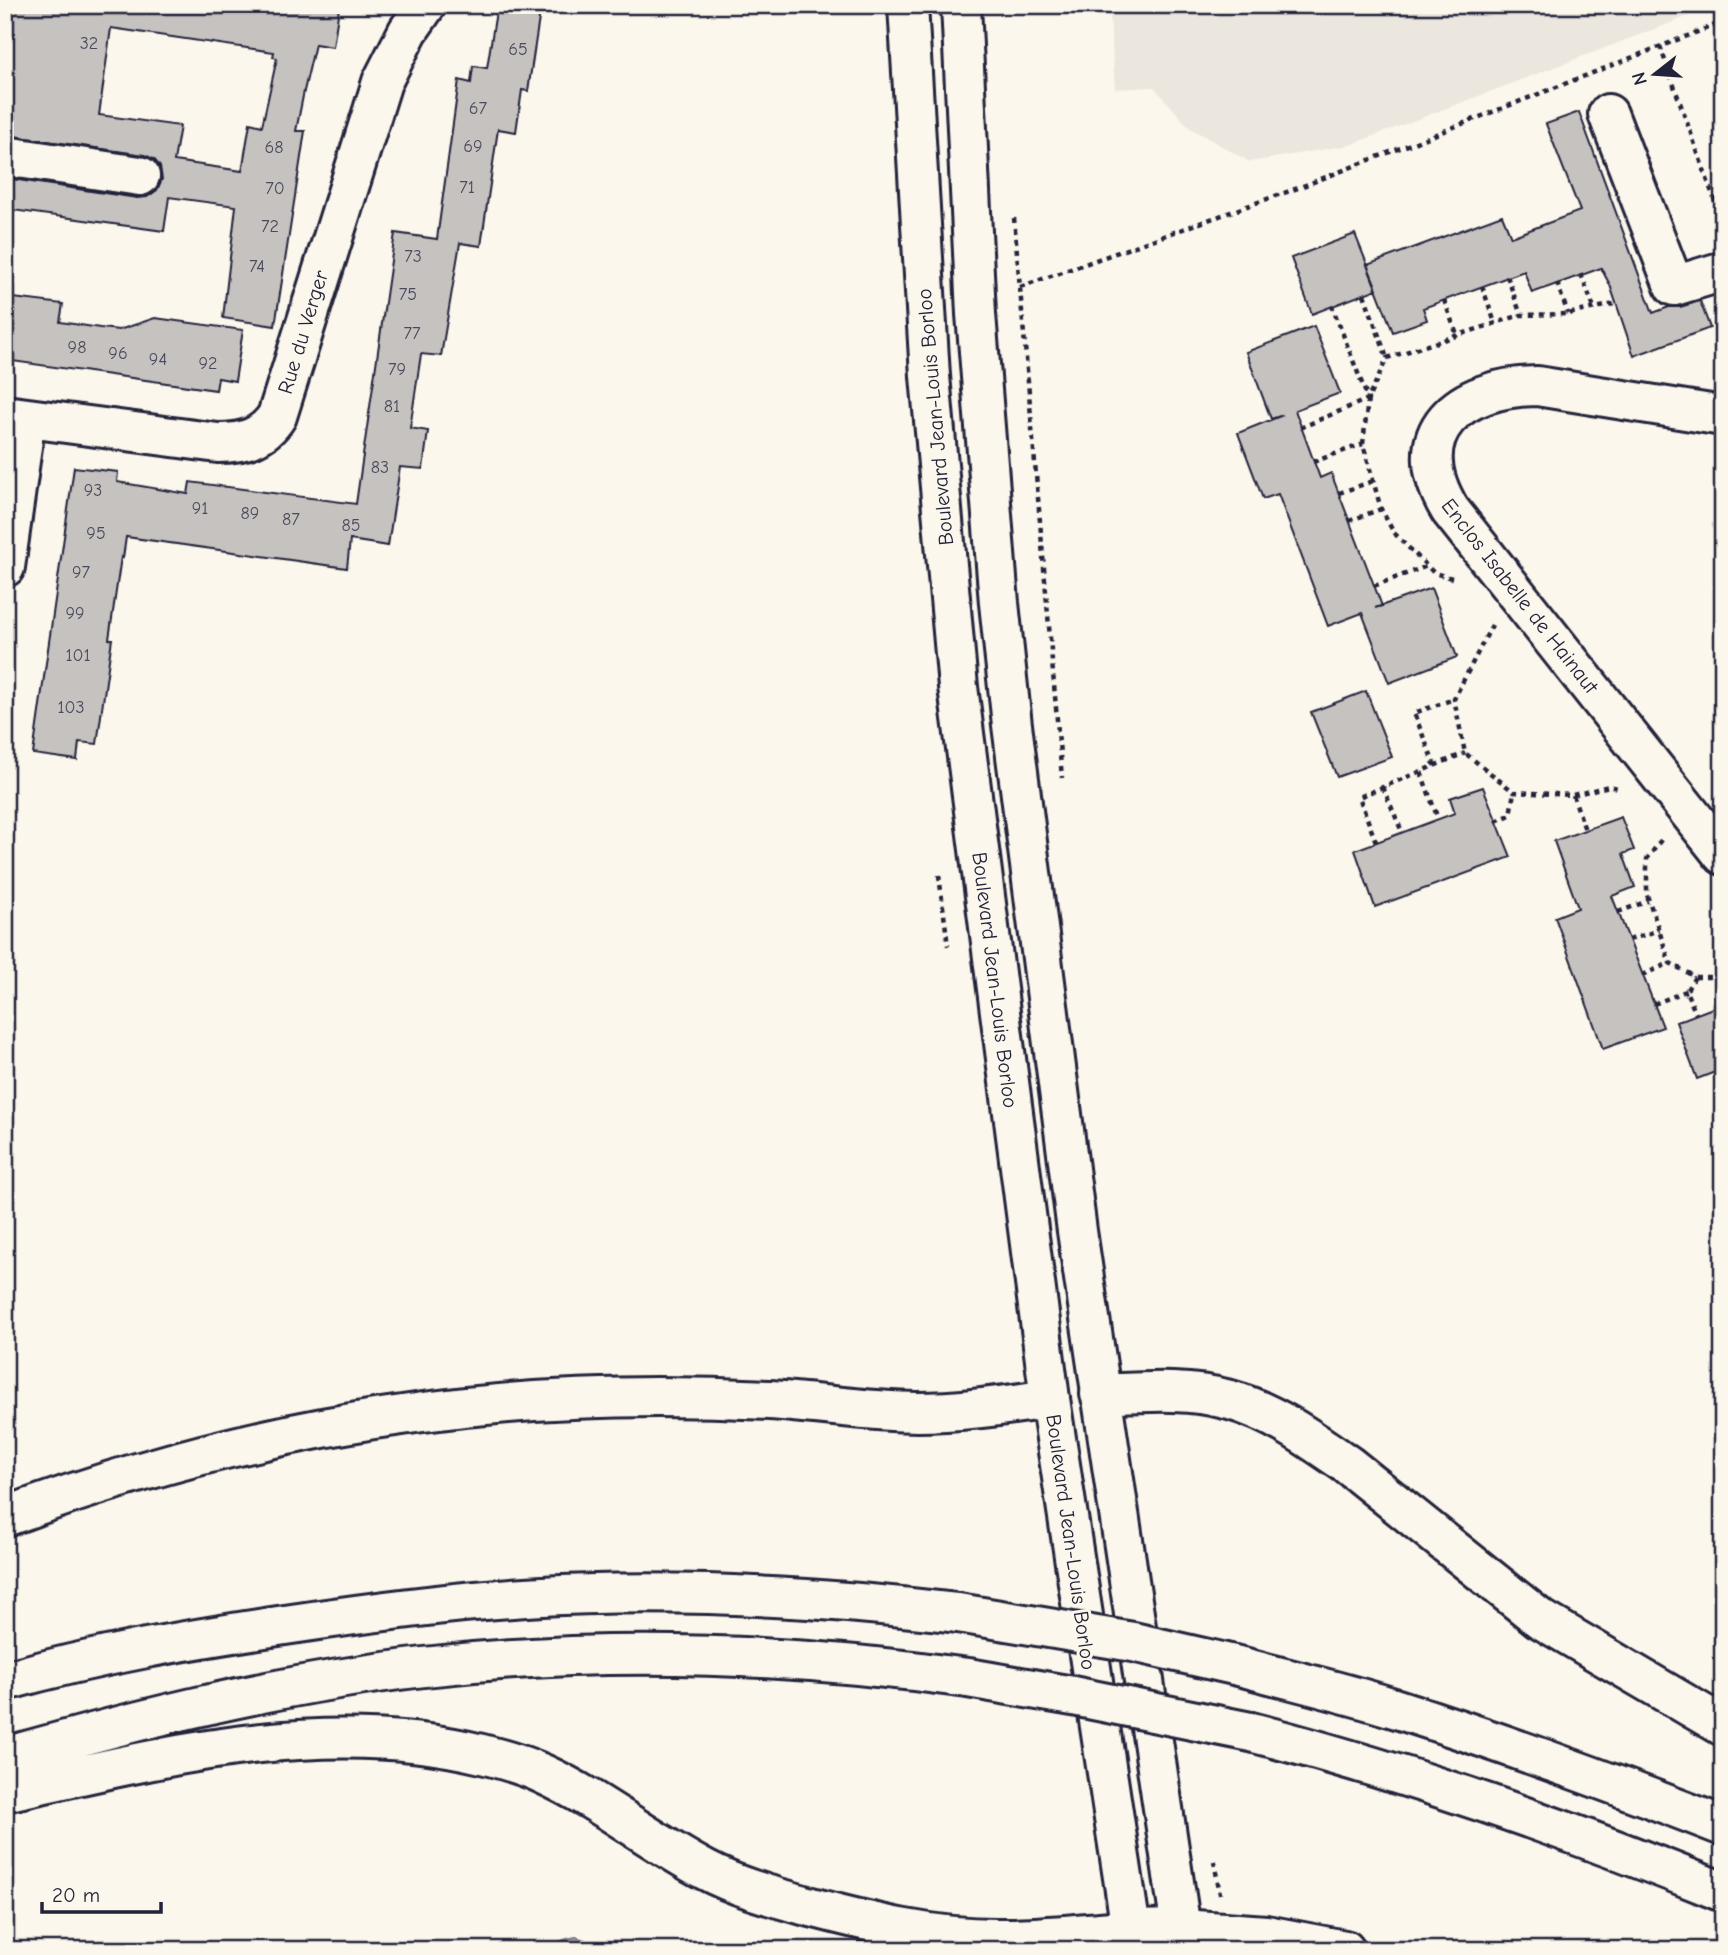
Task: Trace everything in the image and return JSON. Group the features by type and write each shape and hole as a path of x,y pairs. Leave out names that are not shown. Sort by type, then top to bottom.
{"main road":[{"name":"Rue du Verger","path":"5,567 16,416 218,443 248,439 260,435 271,426 277,416 382,82 408,31 426,5"},
{"name":"Boulevard Jean-Louis Borloo","path":"908,5 930,376 958,687 1050,1399 1133,1940"},
{"path":"961,5 977,325 1004,650 1023,814 1101,1394 1183,1939"},
{"path":"1608,114 1674,286 1723,273"},
{"path":"5,156 140,176"},
{"name":"Enclos Isabelle de Hainaut","path":"1723,416 1537,386 1519,386 1481,395 1461,405 1439,429 1434,443 1433,460 1435,480 1450,510 1723,855"},
{"path":"5,1517 95,1484 235,1446 353,1421 444,1408 543,1400 661,1397 768,1400 915,1412 961,1410 1101,1394 1172,1392 1202,1395 1231,1400 1316,1443 1348,1465 1539,1618 1723,1726"},
{"path":"5,1681 106,1656 190,1640 342,1616 496,1599 614,1594 759,1595 874,1603 958,1613 1120,1640 1243,1667 1395,1708 1611,1782 1723,1825"},
{"path":"5,1757 187,1710 290,1688 404,1670 503,1659 601,1654 727,1655 823,1661 968,1678 1251,1732 1371,1765 1459,1793 1623,1851 1723,1892"},
{"path":"5,1792 141,1762 239,1745 324,1737 403,1741 480,1754 542,1773 705,1870 754,1891 853,1918 926,1933 961,1937 1133,1940 1183,1939 1226,1932 1266,1935 1345,1950"}],"path":[{"path":"1020,287 1298,187 1723,22"},
{"path":"1660,46 1723,224"},
{"path":"1014,214 1063,789"},
{"path":"1581,274 1594,308"},
{"path":"1507,276 1521,315"},
{"path":"1557,283 1569,314"},
{"path":"1482,286 1495,323"},
{"path":"1364,294 1387,358"},
{"path":"1444,300 1457,335"},
{"path":"1300,428 1368,399 1332,306"},
{"path":"1313,462 1363,444"},
{"path":"1339,493 1373,481"},
{"path":"1349,521 1381,509"},
{"path":"1374,586 1427,566"},
{"path":"1435,766 1414,713 1454,699"},
{"path":"1376,842 1359,797 1465,753"},
{"path":"1421,772 1438,819"},
{"path":"1383,788 1402,832"},
{"path":"1496,821 1510,815 1514,792"},
{"path":"1573,795 1585,830"},
{"path":"1618,912 1648,901"},
{"path":"1629,940 1659,930"},
{"path":"1642,975 1670,963"},
{"path":"1654,1004 1686,991 1695,977"},
{"path":"1718,979 1723,991"},
{"path":"1686,991 1696,1014"},
{"path":"1212,1850 1226,1932"}],"shaded area":[{"path":"1109,5 1718,5 1350,145 1250,162 1190,128 1154,87 1115,89"},
{"path":"576,1937 613,1950 550,1950 558,1942"}],"building":[{"path":"5,5 314,5 339,8 333,47 315,44 304,91 296,131 305,131 275,326 223,318 236,206 169,197 164,231 5,209 5,178 137,198 147,197 157,190 162,179 160,167 154,159 144,155 5,135","holes":["111,28 274,52 273,57 277,58 262,126 250,123 242,171 174,161 180,126 99,115"]},
{"path":"497,5 541,5 528,91 522,90 516,132 498,129 481,246 460,243 441,356 421,354 410,428 428,431 423,469 400,467 388,546 350,540 347,568 126,537 109,639 112,639 97,744 79,742 77,760 33,754 74,467 118,472 117,482 188,494 190,482 356,504 395,233 437,239 459,80 471,83 473,66 487,68"},
{"path":"1579,112 1653,313 1700,301 1710,328 1634,356 1610,285 1601,268 1532,293 1524,271 1423,308 1427,320 1393,332 1367,265 1502,215 1511,237 1580,211 1546,124"},
{"path":"1355,234 1377,289 1312,314 1291,258"},
{"path":"5,297 63,304 60,322 100,328 119,330 155,318 243,330 235,381 218,378 216,390 5,360"},
{"path":"1314,326 1340,393 1295,410 1320,478 1331,473 1382,606 1431,588 1457,657 1389,683 1362,613 1328,626 1278,494 1263,499 1238,433 1283,415 1271,419 1246,352"},
{"path":"1366,691 1392,757 1337,777 1311,712"},
{"path":"1483,787 1511,857 1375,907 1355,850 1455,813 1450,798"},
{"path":"1621,817 1634,850 1623,854 1635,887 1612,896 1663,1027 1603,1049 1555,917 1578,908 1554,841"},
{"path":"1723,1004 1723,1069 1697,1079 1676,1022"}]}
